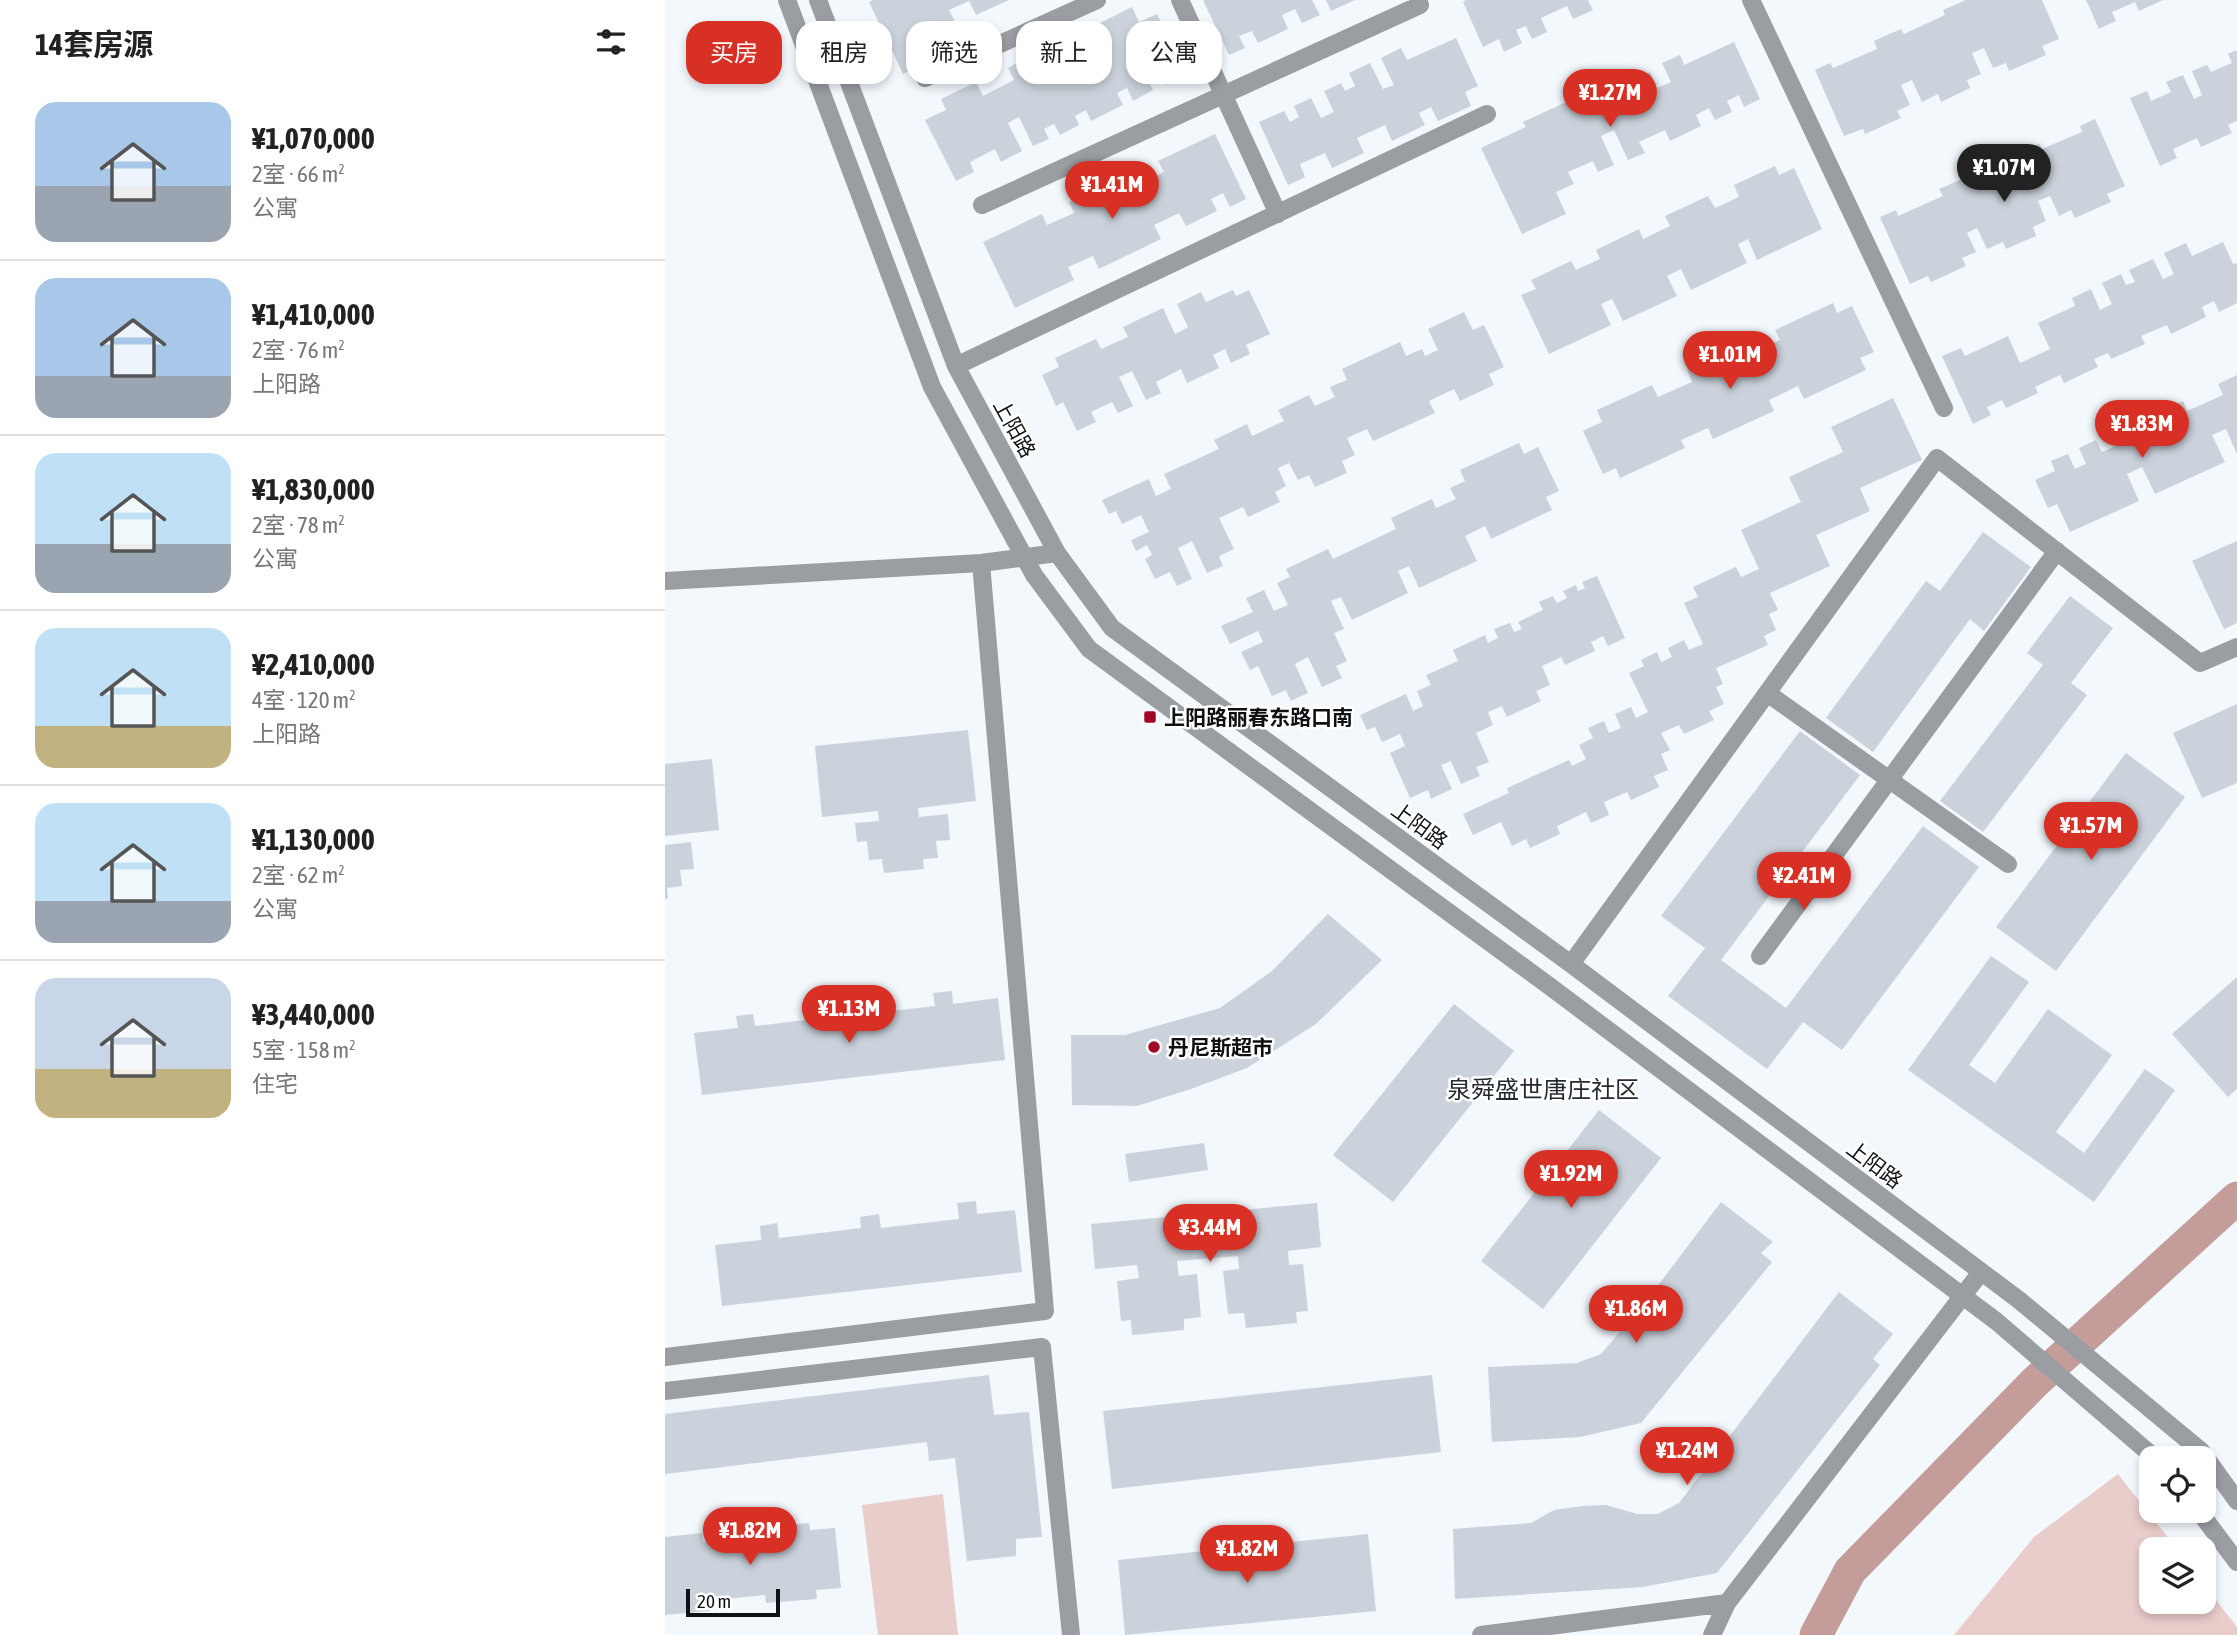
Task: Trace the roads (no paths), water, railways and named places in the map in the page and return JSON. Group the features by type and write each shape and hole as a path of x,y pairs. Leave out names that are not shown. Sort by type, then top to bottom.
{"street":[{"path":"787,0 932,387 1025,558 1089,649 1548,985 1996,1321 2142,1446"},
{"name":"上阳路","path":"818,0 956,366 1057,553 1112,628 1571,964 2019,1300 2201,1451 2237,1501"},
{"path":"1002,43 1097,0"},
{"path":"1180,0 1278,214"},
{"path":"982,205 1420,5 1418,0"},
{"path":"1751,0 1944,408"},
{"path":"956,366 1487,114"},
{"path":"1571,964 1937,458 2200,663 2237,647"},
{"path":"1761,956 2057,551"},
{"path":"665,581 981,563 1057,553"},
{"path":"665,1357 1045,1311 981,563"},
{"path":"1767,693 2008,864"},
{"path":"1712,1635 1727,1603 1980,1272"},
{"path":"665,1391 1042,1347 1071,1635"},
{"path":"2208,1523 2237,1562"},
{"path":"1481,1635 1727,1603"}],"waterway":[{"path":"1816,1635 1850,1571 2035,1382 2237,1198"}],"place":[{"name":"上阳路丽春东路口南","path":"1150,717"},
{"name":"丹尼斯超市","path":"1154,1047"}],"district":[{"name":"泉舜盛世唐庄社区","path":"1543,1089"}]}
